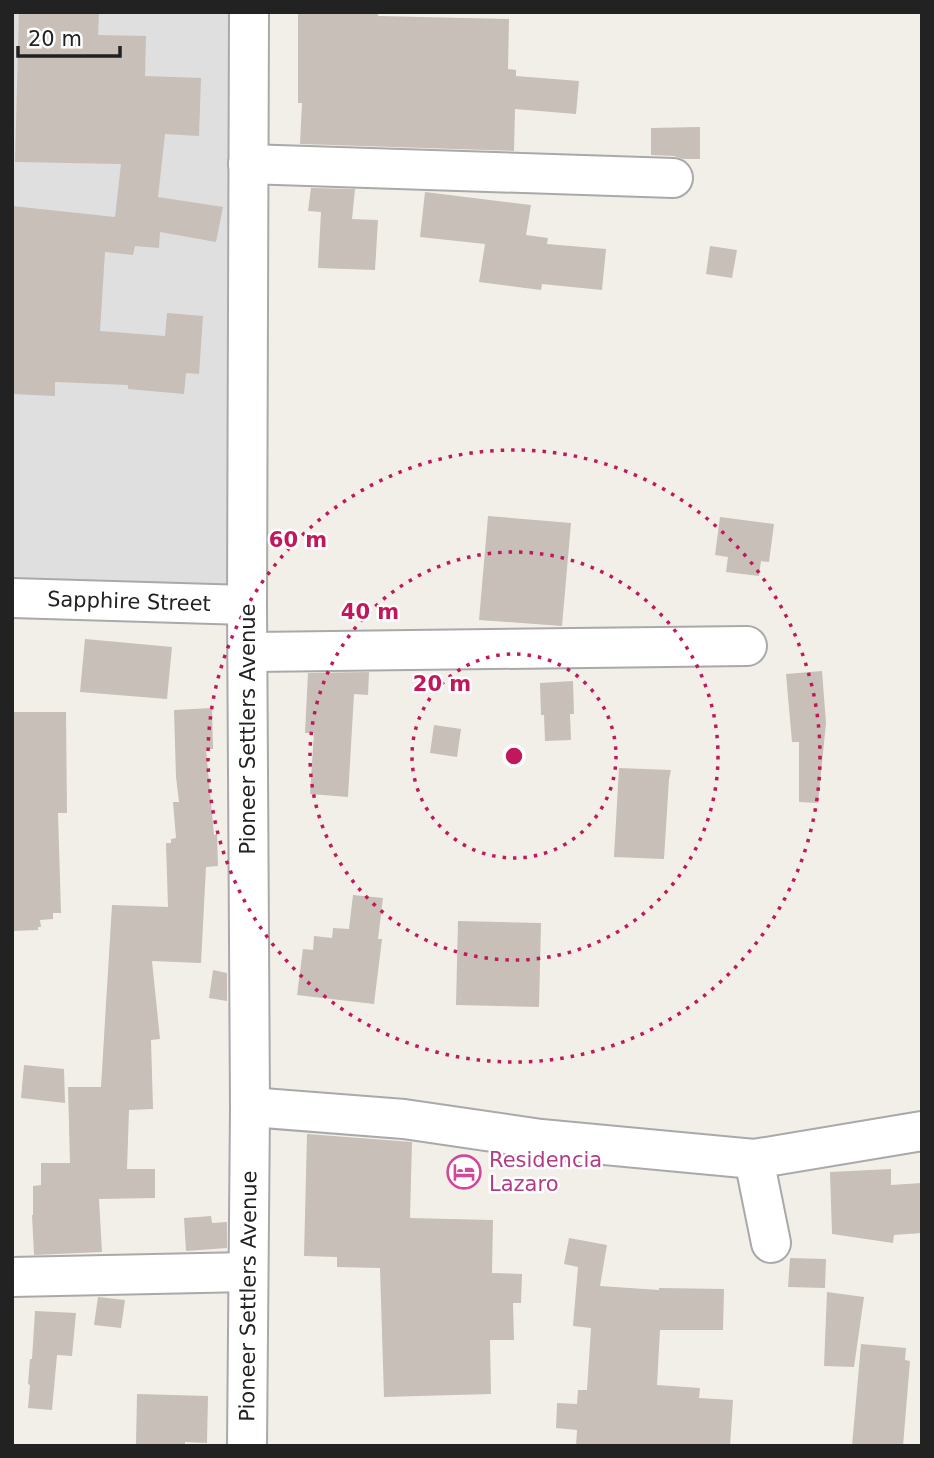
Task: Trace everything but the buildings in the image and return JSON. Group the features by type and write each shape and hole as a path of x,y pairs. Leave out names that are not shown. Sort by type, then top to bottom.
{"street":[{"name":"Pioneer Settlers Avenue","path":"247,1446 250,1107 247,605 249,12"},
{"path":"248,164 673,178"},
{"name":"Sapphire Street","path":"12,598 247,605"},
{"path":"248,652 747,646"},
{"path":"250,1107 404,1119 541,1139 754,1159 922,1131"},
{"path":"754,1159 771,1243"},
{"path":"12,1277 248,1272"}],"shaded area":[{"path":"12,12 228,12 232,588 12,592"}],"place":[{"name":"Residencia Lazaro","path":"464,1172"}]}
